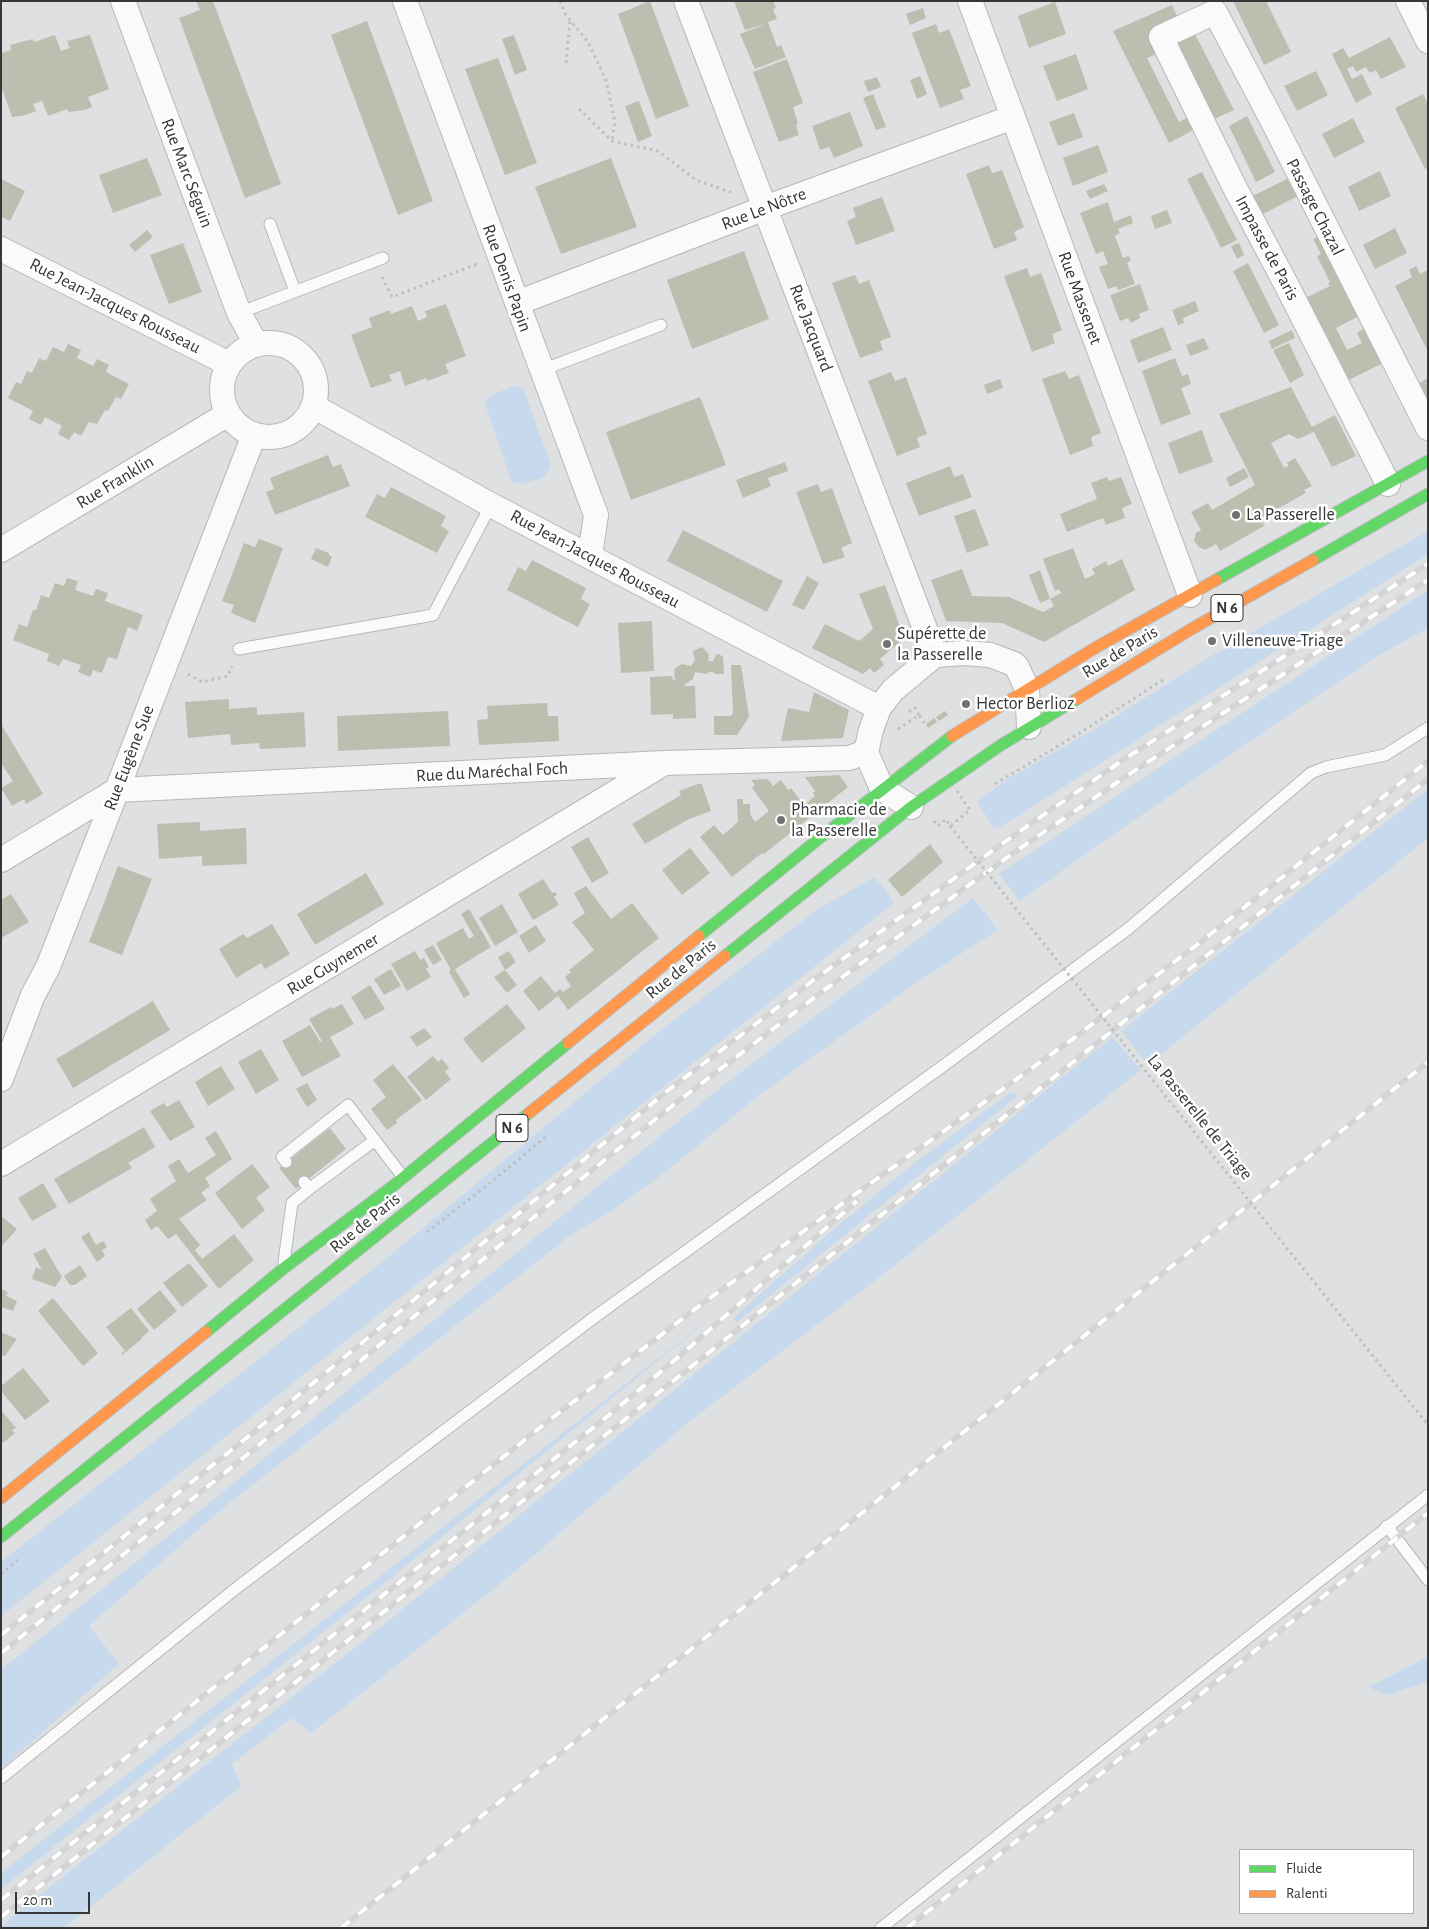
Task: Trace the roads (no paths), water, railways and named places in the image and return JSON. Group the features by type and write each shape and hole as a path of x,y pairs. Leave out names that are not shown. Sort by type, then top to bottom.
{"main road":[{"name":"Rue de Paris","path":"1,1498 284,1268 403,1177 813,843 960,729 1089,651 1428,461"},
{"name":"Rue de Paris","path":"1,1537 911,807 1029,727 1193,628 1428,494"}],"street":[{"name":"Rue Marc Séguin","path":"123,1 239,313 256,344"},
{"name":"Rue Denis Papin","path":"405,1 596,515 590,556"},
{"name":"Rue Jacquard","path":"686,1 935,654"},
{"name":"Rue Massenet","path":"970,1 1190,595"},
{"path":"1408,1 1428,40"},
{"name":"Passage Chazal","path":"1188,24 1215,12 1428,428"},
{"name":"Impasse de Paris","path":"1188,24 1161,37 1226,169 1388,484"},
{"name":"Rue Le Nôtre","path":"517,303 762,200 1013,117"},
{"name":"Rue Jean-Jacques Rousseau","path":"1,249 229,364"},
{"path":"270,342 285,345 298,352 308,363 314,377 316,391 313,406 306,419 296,429 283,435 268,437 254,435 239,426 228,414 223,402 224,376 229,364 236,355 256,344 270,342"},
{"name":"Rue Jean-Jacques Rousseau","path":"313,406 491,505 879,708"},
{"name":"Rue Franklin","path":"1,550 228,414"},
{"name":"Rue Eugène Sue","path":"1,1079 33,995 48,967 254,435"},
{"path":"911,807 882,789 866,752 879,708 893,690 935,654 990,655 1017,667 1027,689 1029,727"},
{"name":"Rue du Maréchal Foch","path":"117,790 664,764 848,758 866,752"},
{"name":"Rue Guynemer","path":"1,1164 664,764"},
{"path":"1,860 117,790"}],"lane":[{"path":"270,224 295,291"},
{"path":"239,313 378,259"},
{"path":"542,370 661,325"},
{"path":"239,649 433,615 491,505"},
{"path":"1,1778 239,1586 541,1358 1128,928 1311,773 1326,767 1385,755 1428,728"},
{"path":"286,1162 282,1157 298,1149 348,1105 403,1177"},
{"path":"284,1268 292,1203 306,1186 341,1159 375,1140"},
{"path":"881,1928 1428,1495"},
{"path":"1387,1526 1428,1580"}],"railway":[{"path":"1,1635 239,1444 666,1092 815,979 1006,841 1120,762 1428,564"},
{"path":"1,1653 248,1454 545,1208 677,1102 823,991 1016,851 1128,775 1428,580"},
{"path":"1,1857 556,1415 703,1303 1074,1038 1202,941 1428,761"},
{"path":"1,1917 1428,779"},
{"path":"341,1928 1428,1062"},
{"path":"1,1900 609,1415 857,1201"},
{"path":"907,1928 1428,1513"}],"place":[{"name":"La Passerelle","path":"1236,515"},
{"name":"Villeneuve-Triage","path":"1212,641"},
{"name":"Supérette de la Passerelle","path":"887,644"},
{"name":"Hector Berlioz","path":"966,704"},
{"name":"Pharmacie de la Passerelle","path":"781,820"}]}
